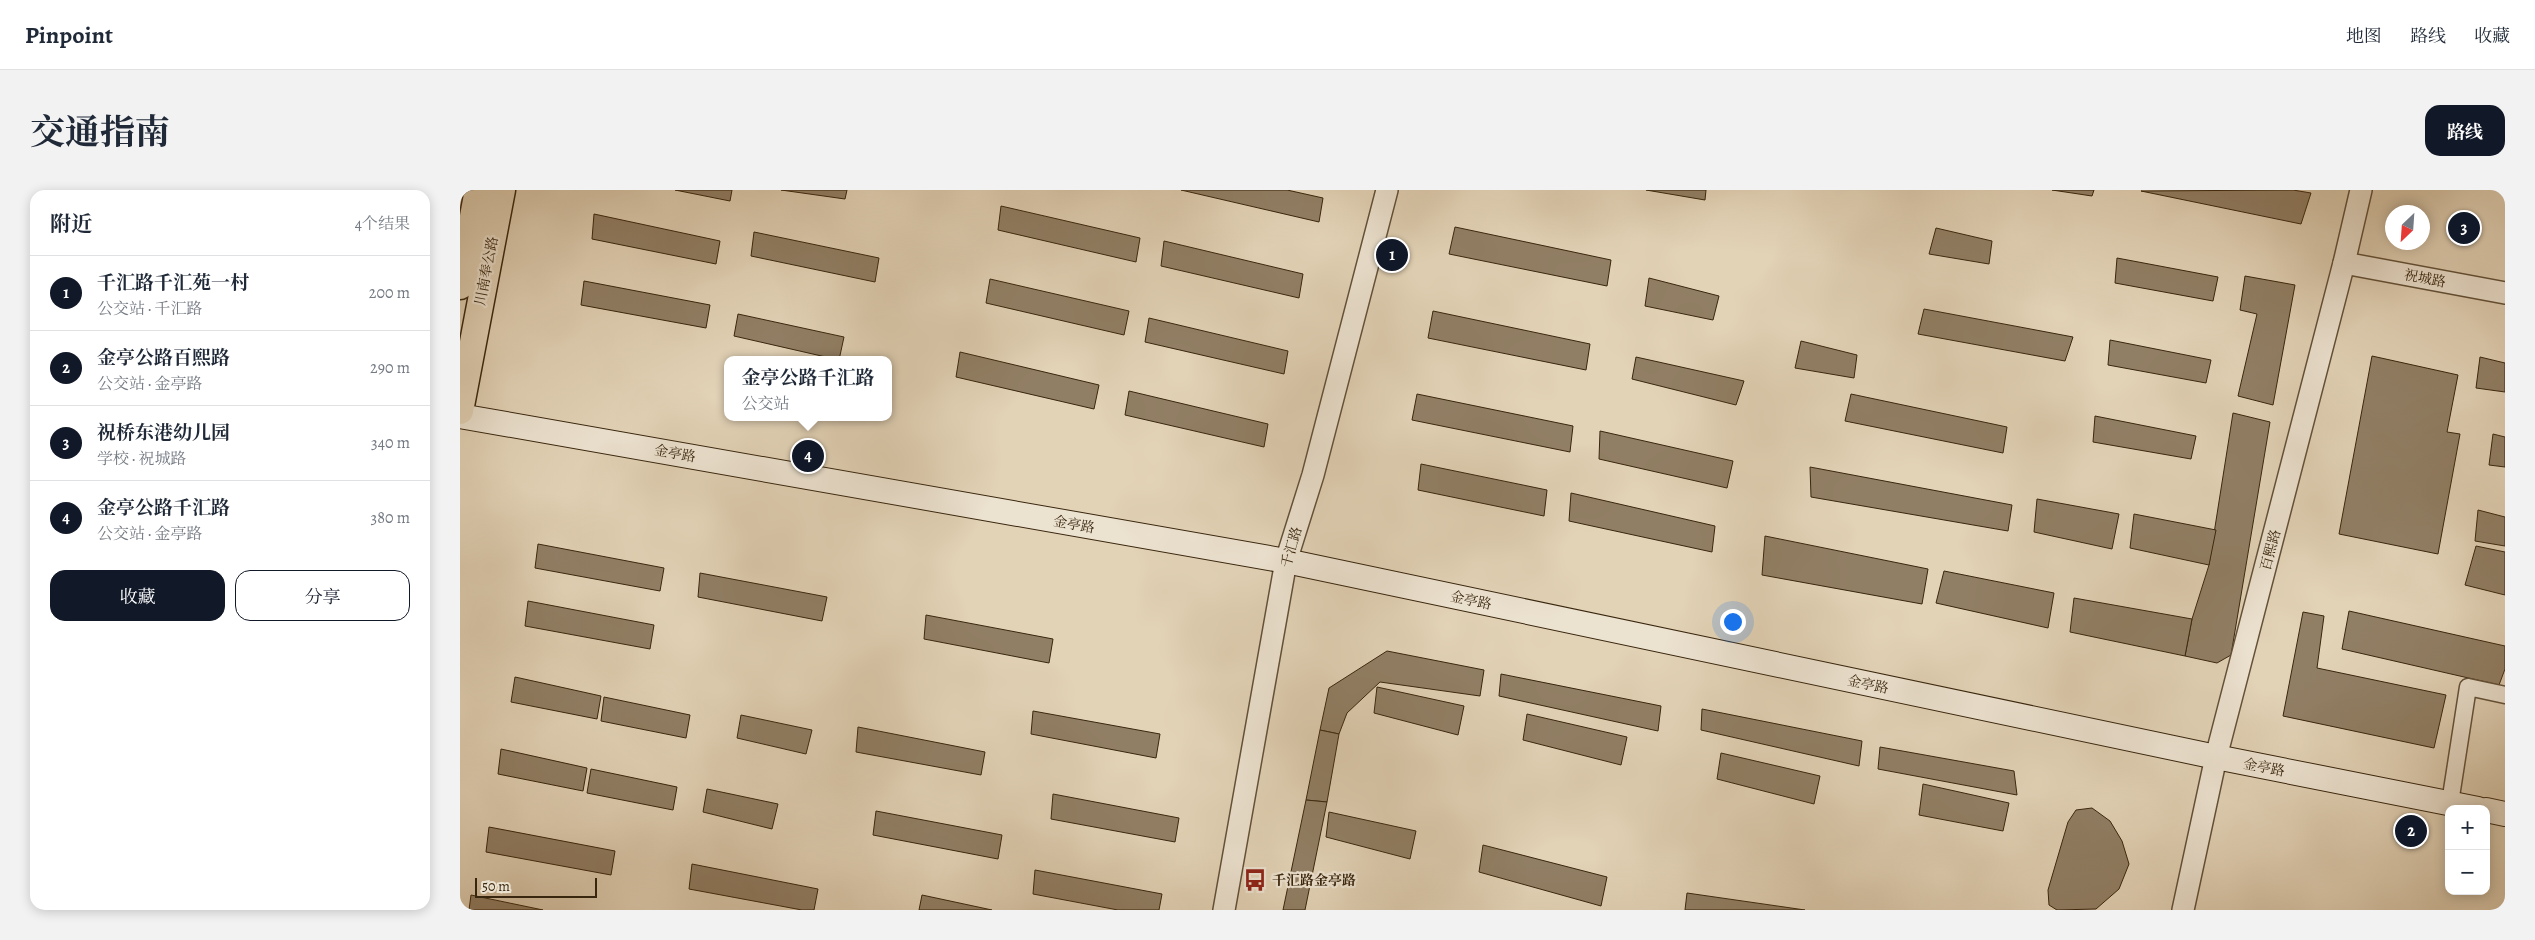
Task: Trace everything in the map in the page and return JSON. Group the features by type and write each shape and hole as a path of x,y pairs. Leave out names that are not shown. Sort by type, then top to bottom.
{"main road":[{"name":"川南奉公路","path":"460,286 478,190"},
{"name":"川南奉公路","path":"460,411 502,190"},
{"name":"金亭路","path":"460,416 1286,562 2216,757 2459,805"},
{"path":"2490,811 2505,814"}],"street":[{"name":"千汇路","path":"1224,910 1286,562 1313,474 1387,190"},
{"name":"百熙路","path":"2183,910 2216,757 2344,263 2361,190"},
{"name":"祝城路","path":"2344,263 2505,293"},
{"path":"2450,803 2468,687 2505,695"}],"building":[{"path":"675,190 732,190 730,201"},
{"path":"781,190 847,190 845,199"},
{"path":"1181,190 1287,190 1323,198 1319,222"},
{"path":"1646,190 1706,190 1705,200"},
{"path":"2052,190 2094,190 2092,196"},
{"path":"2293,190 2311,193 2301,224 2141,191"},
{"path":"1001,206 1140,238 1136,262 998,230"},
{"path":"594,214 720,241 716,264 592,239"},
{"path":"1455,227 1611,260 1607,286 1449,254"},
{"path":"1936,228 1992,241 1989,264 1929,254"},
{"path":"754,232 879,258 875,282 751,256"},
{"path":"1164,241 1303,274 1299,298 1161,266"},
{"path":"2117,258 2218,277 2213,301 2115,283"},
{"path":"2245,276 2295,285 2273,405 2238,396 2257,314 2240,310"},
{"path":"1649,278 1719,296 1713,320 1645,306"},
{"path":"990,279 1129,311 1124,335 986,303"},
{"path":"584,281 710,305 706,328 581,305"},
{"path":"1924,309 2073,337 2065,361 1918,334"},
{"path":"1433,311 1590,344 1586,370 1428,338"},
{"path":"738,314 844,337 840,356 822,356 734,336"},
{"path":"1149,318 1288,351 1284,374 1145,342"},
{"path":"2110,340 2211,360 2206,383 2108,365"},
{"path":"1801,341 1857,355 1854,378 1795,368"},
{"path":"960,352 1099,385 1094,409 956,377"},
{"path":"2372,356 2458,375 2447,432 2460,434 2438,554 2339,534"},
{"path":"1636,357 1744,381 1736,405 1632,379"},
{"path":"2480,357 2505,363 2505,392 2476,388"},
{"path":"1129,391 1268,424 1264,447 1125,415"},
{"path":"1417,394 1573,426 1570,452 1412,420"},
{"path":"1851,394 2007,427 2003,453 1845,421"},
{"path":"2233,413 2270,422 2231,655 2217,663 2185,656 2192,619 2209,565"},
{"path":"2095,416 2196,436 2191,459 2093,442"},
{"path":"1600,431 1733,461 1727,488 1599,459"},
{"path":"2493,434 2505,437 2505,467 2489,465"},
{"path":"1421,464 1547,490 1544,516 1418,490"},
{"path":"1810,467 2012,505 2008,531 1811,497"},
{"path":"1571,493 1715,526 1712,552 1569,521"},
{"path":"2037,499 2119,514 2112,549 2034,532"},
{"path":"2478,510 2505,517 2505,546 2475,541"},
{"path":"2134,514 2216,530 2209,565 2130,548"},
{"path":"1765,536 1928,569 1922,604 1762,575"},
{"path":"538,544 664,568 660,591 535,568"},
{"path":"2476,546 2505,552 2505,595 2465,585"},
{"path":"1944,571 2054,593 2048,628 1936,603"},
{"path":"700,573 827,597 822,621 698,597"},
{"path":"2074,598 2192,619 2185,656 2070,632"},
{"path":"528,601 654,625 650,649 525,626"},
{"path":"2349,611 2505,646 2505,669 2499,685 2342,649"},
{"path":"2303,612 2324,616 2317,668 2446,695 2434,748 2283,716"},
{"path":"926,615 1053,639 1049,663 924,639"},
{"path":"1387,651 1484,670 1480,696 1380,682 1347,713 1339,734 1320,730 1329,688"},
{"path":"1501,674 1661,706 1658,731 1499,696"},
{"path":"515,677 601,696 597,719 511,702"},
{"path":"1377,687 1464,706 1458,735 1374,713"},
{"path":"604,697 690,715 686,738 601,721"},
{"path":"1702,709 1862,741 1859,766 1701,730"},
{"path":"1033,711 1160,734 1156,758 1031,734"},
{"path":"1527,714 1627,737 1621,765 1523,740"},
{"path":"741,715 812,730 806,754 737,738"},
{"path":"858,727 985,752 981,775 856,752"},
{"path":"1320,730 1339,734 1327,802 1306,800"},
{"path":"1880,747 2014,771 2017,795 1878,769"},
{"path":"501,749 587,768 583,791 498,774"},
{"path":"1721,753 1820,776 1814,804 1717,779"},
{"path":"591,769 677,787 673,810 587,793"},
{"path":"1923,784 2009,803 2003,831 1919,815"},
{"path":"707,789 778,804 772,829 703,812"},
{"path":"1053,794 1179,818 1175,842 1051,819"},
{"path":"1306,800 1327,802 1305,910 1283,910"},
{"path":"2092,808 2110,821 2122,841 2129,864 2119,889 2096,909 2057,910 2049,905 2048,890 2068,822 2076,810"},
{"path":"876,811 1002,835 998,859 873,835"},
{"path":"1329,812 1416,831 1410,859 1326,837"},
{"path":"489,827 615,851 611,875 486,852"},
{"path":"1483,845 1607,877 1601,906 1479,872"},
{"path":"692,864 818,889 814,910 802,910 689,889"},
{"path":"1035,870 1162,894 1159,910 1118,910 1033,894"},
{"path":"1687,893 1805,910 1685,910"},
{"path":"471,895 543,910 469,910"},
{"path":"922,895 992,910 919,910"}],"place":[{"name":"祝桥东港幼儿园","path":"2464,228"},
{"name":"千汇路千汇苑一村","path":"1392,255"},
{"name":"金亭公路千汇路","path":"808,456"},
{"name":"金亭公路百熙路","path":"2411,831"},
{"name":"千汇路金亭路","path":"1255,880"}]}
